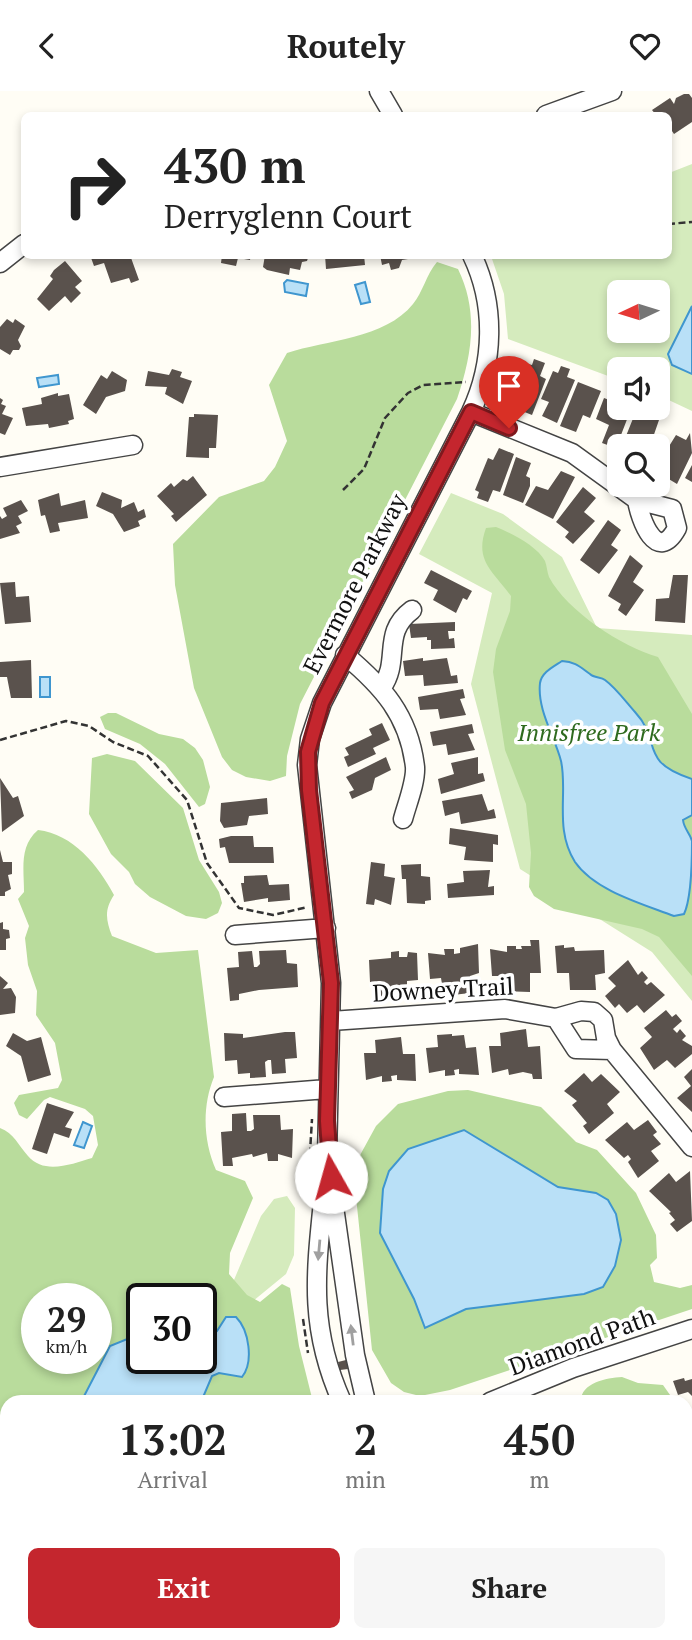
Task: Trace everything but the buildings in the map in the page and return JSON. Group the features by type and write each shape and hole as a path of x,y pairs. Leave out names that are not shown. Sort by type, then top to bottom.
{"street":[{"path":"379,91 391,112"},
{"path":"555,112 612,91"},
{"path":"0,263 21,246"},
{"name":"Evermore Parkway","path":"339,1395 320,1342 316,1314 327,1157 331,983 319,929 308,752 317,715 345,655 471,412 484,381 490,338 486,299 473,259"},
{"path":"471,412 572,453 637,500"},
{"path":"0,467 133,445"},
{"path":"382,687 390,676 391,639 402,618 412,610"},
{"path":"345,655 382,687 402,722 415,768 403,819"},
{"path":"235,935 319,929"},
{"name":"Downey Trail","path":"331,1021 505,1009 556,1018 581,1011 594,1012 603,1020 606,1038 612,1050 692,1147"},
{"path":"556,1018 565,1029 567,1040 576,1049 612,1050"},
{"path":"224,1097 327,1090"},
{"name":"Evermore Parkway","path":"327,1157 355,1355 364,1395"},
{"name":"Diamond Path","path":"507,1395 573,1368 692,1329"}],"path":[{"path":"672,224 692,222"},
{"path":"343,490 364,468 385,418 408,393 423,384 470,379 466,391"},
{"path":"0,740 66,721 89,726 113,742 148,756 187,800 207,863 239,908 273,915 310,905 319,929"},
{"path":"308,1186 312,1118"},
{"path":"303,1314 311,1359"}],"green space":[{"path":"692,164 692,411 670,401 670,357 607,357 607,376 508,339 504,294 492,259 672,259 672,172"},
{"path":"437,262 458,269 469,301 471,334 457,399 300,704 287,756 286,776 270,781 246,777 232,770 222,757 194,688 175,585 173,544 219,497 264,481 275,467 287,441 269,385 287,353 354,337 387,325 413,304"},
{"name":"Innisfree Park","path":"451,493 503,514 562,557 597,628 692,635 692,1001 652,952 520,869 471,684 492,593 419,554"},
{"name":"Innisfree Park","path":"496,527 516,536 541,555 557,590 582,615 628,645 658,657 692,714 692,976 659,937 642,929 554,909 534,896 529,887 531,853 526,804 505,750 493,672 496,649 510,611 511,596 487,565 482,549 486,528"},
{"path":"116,713 159,734 183,739 195,748 203,760 210,787 205,804 199,807 165,764 140,744 105,729 100,717"},
{"path":"107,754 135,761 183,808 199,860 219,892 222,903 218,913 206,919 186,916 150,897 135,884 129,872 111,854 89,814 92,758"},
{"path":"38,830 62,838 83,853 114,895 107,915 112,936 156,953 198,950 214,1077 207,1100 206,1135 216,1170 245,1181 253,1198 230,1253 229,1274 247,1295 260,1302 282,1284 290,1288 299,1346 311,1395 0,1395 0,1128 12,1136 35,1162 50,1167 92,1158 98,1145 93,1116 85,1109 50,1097 27,1119 19,1115 14,1103 19,1095 58,1088 62,1080 55,1043 36,1015 37,991 28,965 25,938 29,926 18,899 24,892 25,851"},
{"path":"468,1090 541,1107 576,1142 597,1150 636,1193 656,1235 657,1258 650,1265 654,1282 680,1288 692,1285 692,1309 450,1390 416,1395 404,1392 391,1383 372,1350 353,1168 376,1126 398,1104 448,1091"},
{"path":"287,1196 295,1208 294,1255 286,1274 253,1301 217,1340 217,1320 261,1216 274,1199"},
{"path":"622,1377 638,1383 663,1385 670,1395 582,1395 589,1386"}],"water":[{"path":"287,280 308,284 306,296 285,292 284,283"},
{"path":"365,282 370,302 361,304 355,285"},
{"path":"692,306 692,374 672,365 668,354"},
{"path":"58,375 59,384 39,387 37,378"},
{"path":"562,661 574,664 609,683 643,723 657,758 675,772 692,779 692,815 683,820 692,841 690,888 684,914 674,916 607,889 575,862 563,824 561,761 540,693 543,676"},
{"path":"40,677 50,677 50,697 40,697"},
{"path":"83,1122 92,1126 84,1148 74,1145"},
{"path":"464,1130 558,1187 596,1193 608,1200 616,1214 621,1240 615,1266 603,1287 584,1294 466,1309 425,1328 414,1299 380,1233 383,1189 389,1171 408,1149"},
{"path":"226,1317 236,1317 247,1338 249,1355 246,1371 242,1377 217,1374 217,1331"},
{"path":"126,1340 126,1374 217,1374 212,1376 204,1395 85,1395 96,1374 112,1374 112,1345"}],"route":[{"path":"331,1177 327,1157 331,983 307,765 313,727 345,655 471,412 509,428"}]}
